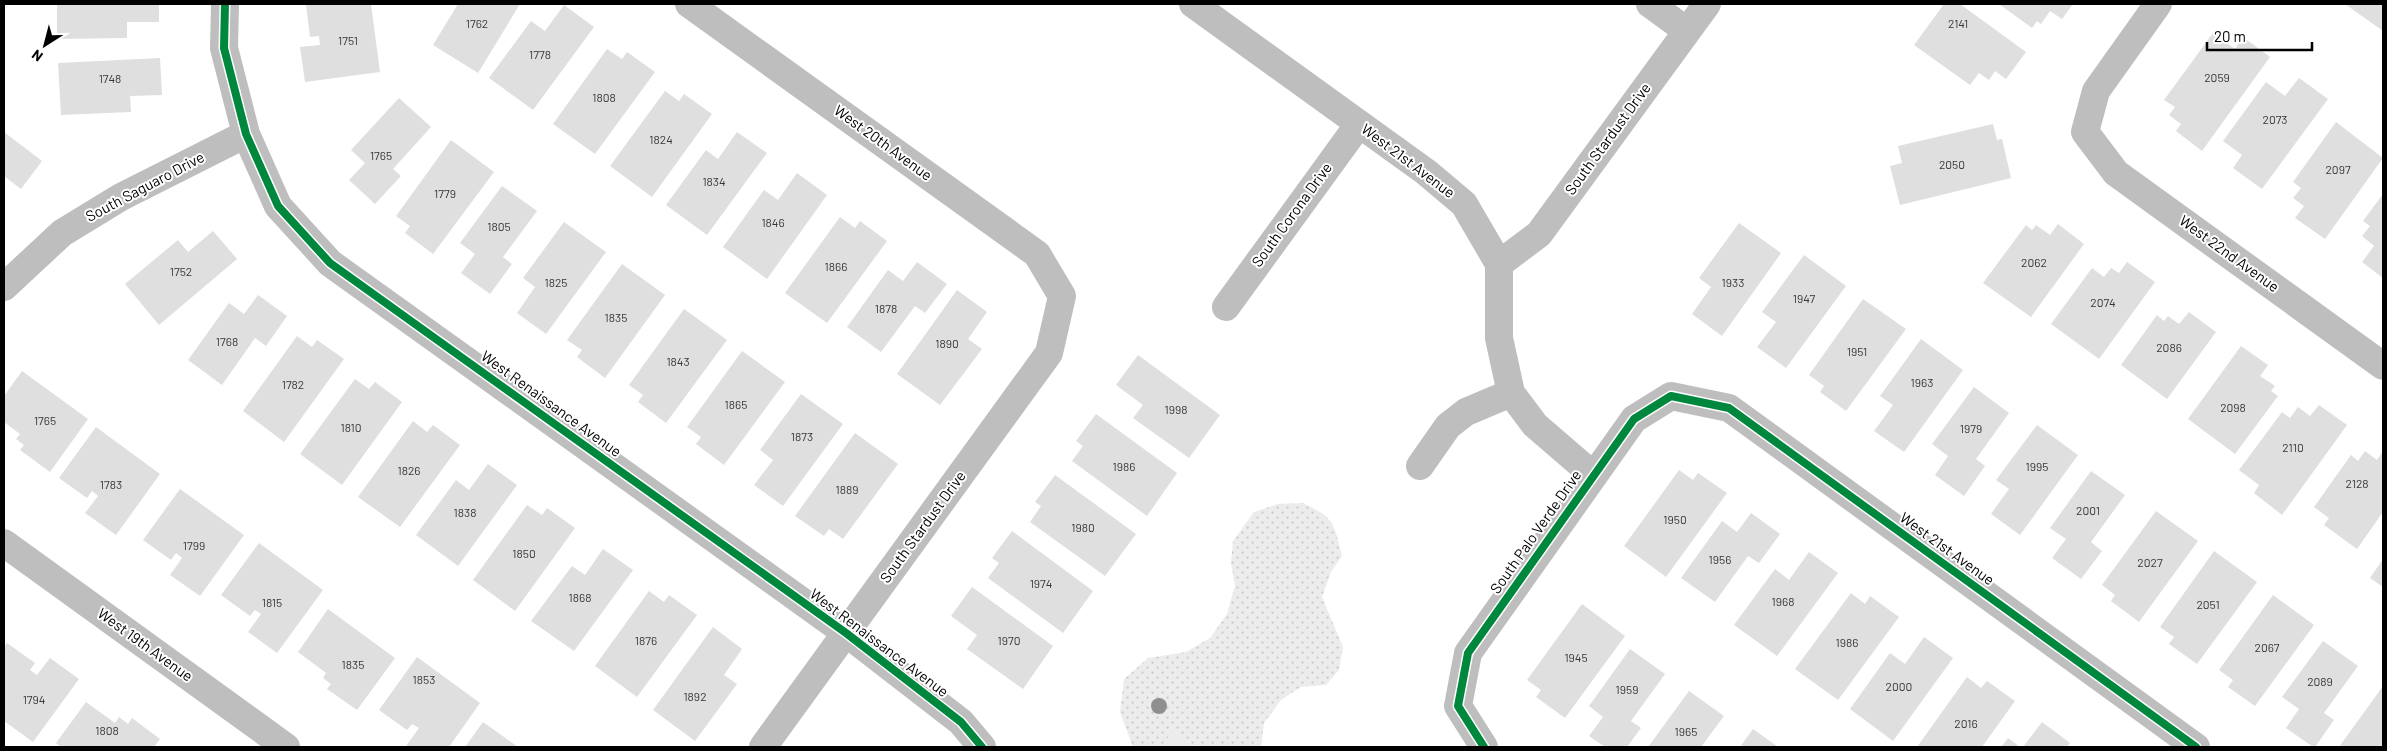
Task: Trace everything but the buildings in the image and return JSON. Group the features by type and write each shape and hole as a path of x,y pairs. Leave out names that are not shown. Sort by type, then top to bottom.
{"street":[{"name":"West Renaissance Avenue","path":"225,4 224,48 246,134 278,206 330,263 846,633 961,722 982,747"},
{"name":"West 20th Avenue","path":"689,4 1037,254 1062,296"},
{"name":"West 21st Avenue","path":"1193,4 1426,172 1464,204 1499,264"},
{"path":"1650,4 1687,30"},
{"name":"South Stardust Drive","path":"1499,264 1539,234 1706,4"},
{"name":"West 22nd Avenue","path":"2158,4 2096,91 2085,132 2116,173 2383,366"},
{"name":"South Corona Drive","path":"1226,307 1359,124"},
{"name":"South Saguaro Drive","path":"4,287 62,233 121,196 246,134"},
{"path":"1499,264 1499,338 1511,393 1535,424 1593,475"},
{"name":"South Stardust Drive","path":"763,747 1049,353 1062,296"},
{"path":"1420,466 1448,426 1466,412 1511,393"},
{"name":"West 21st Avenue","path":"1671,396 1729,408 2196,747"},
{"name":"South Palo Verde Drive","path":"1484,747 1458,706 1468,653 1634,419 1671,396"},
{"name":"West 19th Avenue","path":"4,543 286,747"}],"shaded area":[{"path":"1303,503 1327,517 1331,522 1337,535 1342,556 1331,572 1322,597 1343,647 1339,670 1326,685 1301,687 1281,700 1264,723 1261,747 1195,747 1173,731 1161,747 1133,747 1120,712 1124,679 1148,658 1186,652 1210,638 1227,614 1235,586 1231,563 1233,541 1254,512 1278,504"},
{"path":"1173,731 1195,747 1161,747"}],"cycle path":[{"path":"225,4 224,48 246,134 278,206 330,263 846,633 961,722 982,747"},
{"path":"1484,747 1458,706 1468,653 1634,419 1671,396 1729,408 2196,747"}]}
